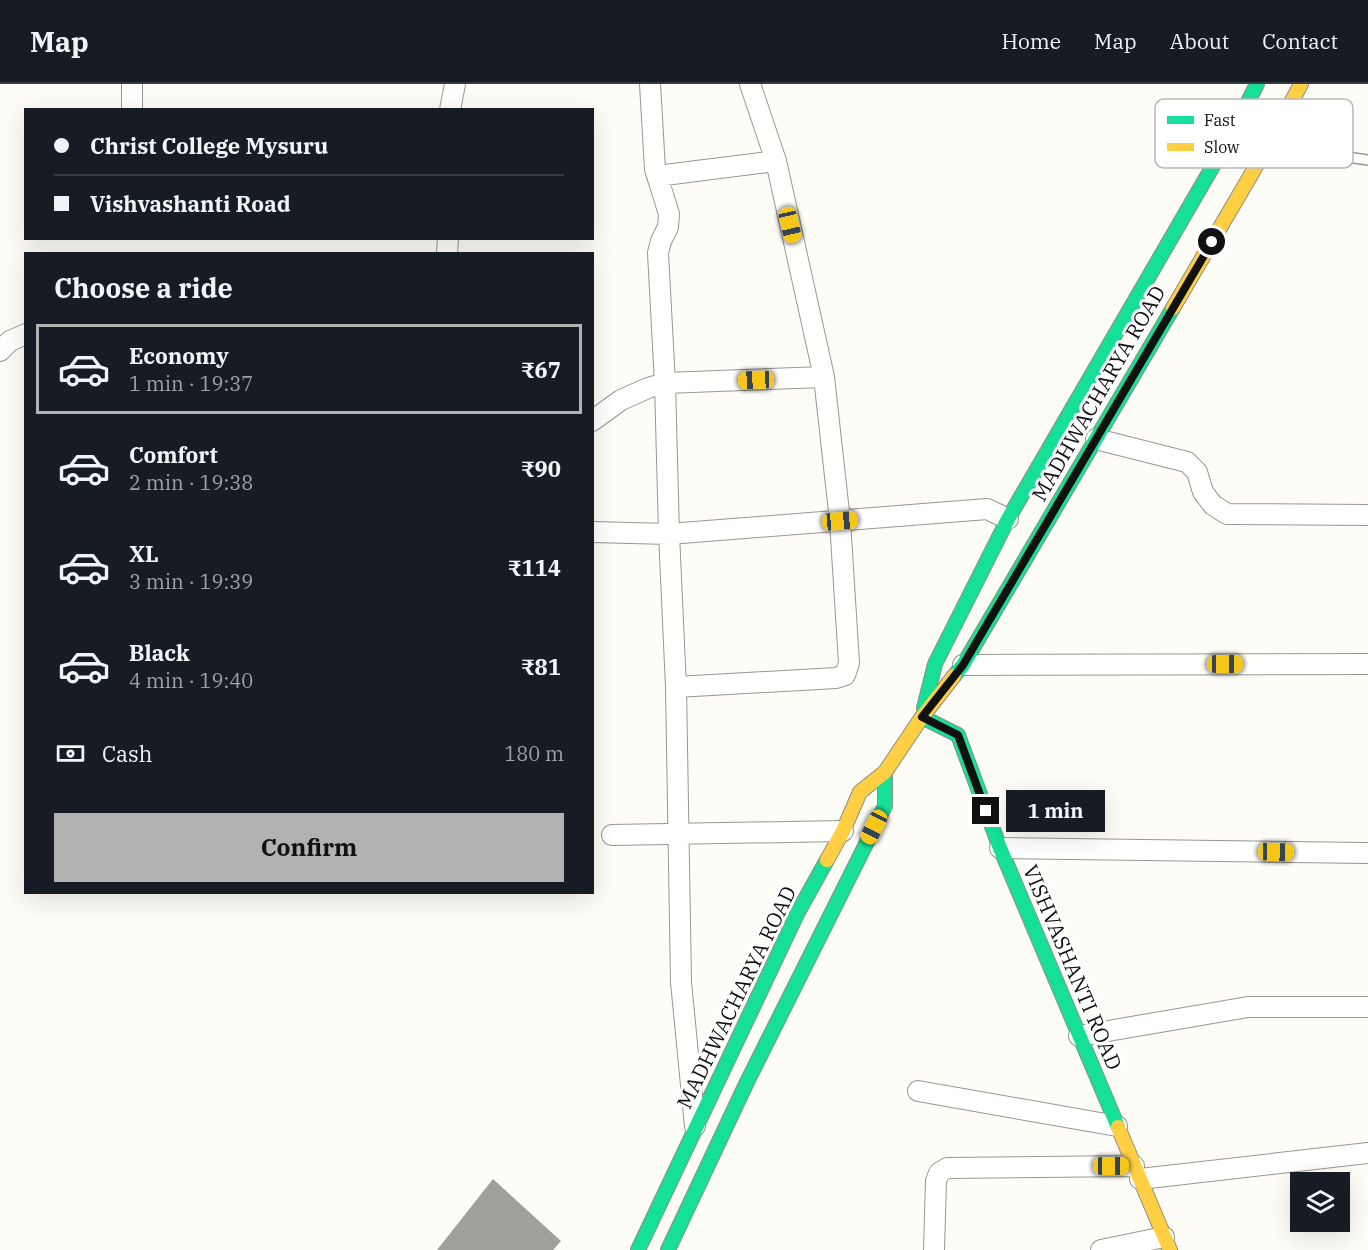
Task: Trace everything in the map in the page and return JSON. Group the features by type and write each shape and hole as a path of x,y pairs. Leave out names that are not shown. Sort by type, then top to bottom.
{"main road":[{"name":"MADHWACHARYA ROAD","path":"1249,99 1257,84"},
{"name":"MADHWACHARYA ROAD","path":"1294,99 1302,84"},
{"name":"MADHWACHARYA ROAD","path":"922,717 935,664 1008,519 1212,168"},
{"name":"MADHWACHARYA ROAD","path":"638,1250 798,912 843,831 860,792 885,772 922,717 963,665 1255,168"},
{"name":"VISHVASHANTI ROAD","path":"922,717 958,735 1000,848 1167,1244"},
{"path":"668,1250 747,1082 885,806 885,772"}],"street":[{"path":"132,84 132,108"},
{"path":"450,108 455,84"},
{"path":"650,84 655,169 669,214 668,227 658,253 676,687 681,982 696,1131"},
{"path":"676,687 836,678 845,675 849,663 840,521 824,377 776,160 750,84"},
{"path":"657,176 776,160"},
{"path":"0,351 10,341 24,335"},
{"path":"594,420 621,400 648,387 665,383 824,377"},
{"path":"1096,439 1187,462 1197,472 1203,492 1214,505 1227,514 1368,514"},
{"path":"594,532 669,534 987,510 1008,519"},
{"path":"963,665 1368,664"},
{"path":"612,836 843,831"},
{"path":"1000,848 1368,854"},
{"path":"1079,1035 1248,1007 1368,1006"},
{"path":"918,1091 1117,1126"},
{"path":"934,1250 936,1181 939,1173 947,1168 1137,1172 1368,1153"},
{"path":"1101,1250 1167,1244"}],"lane":[{"path":"1353,158 1368,160"}],"building":[{"path":"493,1179 561,1241 553,1250 437,1250"}],"traffic: fast":[{"path":"1249,99 1257,84"},
{"path":"924,708 935,664 1008,519 1212,168"},
{"path":"954,676 963,665 1173,308"},
{"path":"922,717 958,735 1000,848 1118,1127"},
{"path":"668,1250 747,1082 885,806 885,772"},
{"path":"638,1250 798,912 827,860"}],"traffic: slow":[{"path":"1293,99 1301,84"},
{"path":"1173,308 1255,168"},
{"path":"827,860 860,792 885,772 922,717 954,676"},
{"path":"1118,1127 1170,1250"}],"route":[{"path":"986,811 958,735 922,717 963,665 1212,242"}]}
